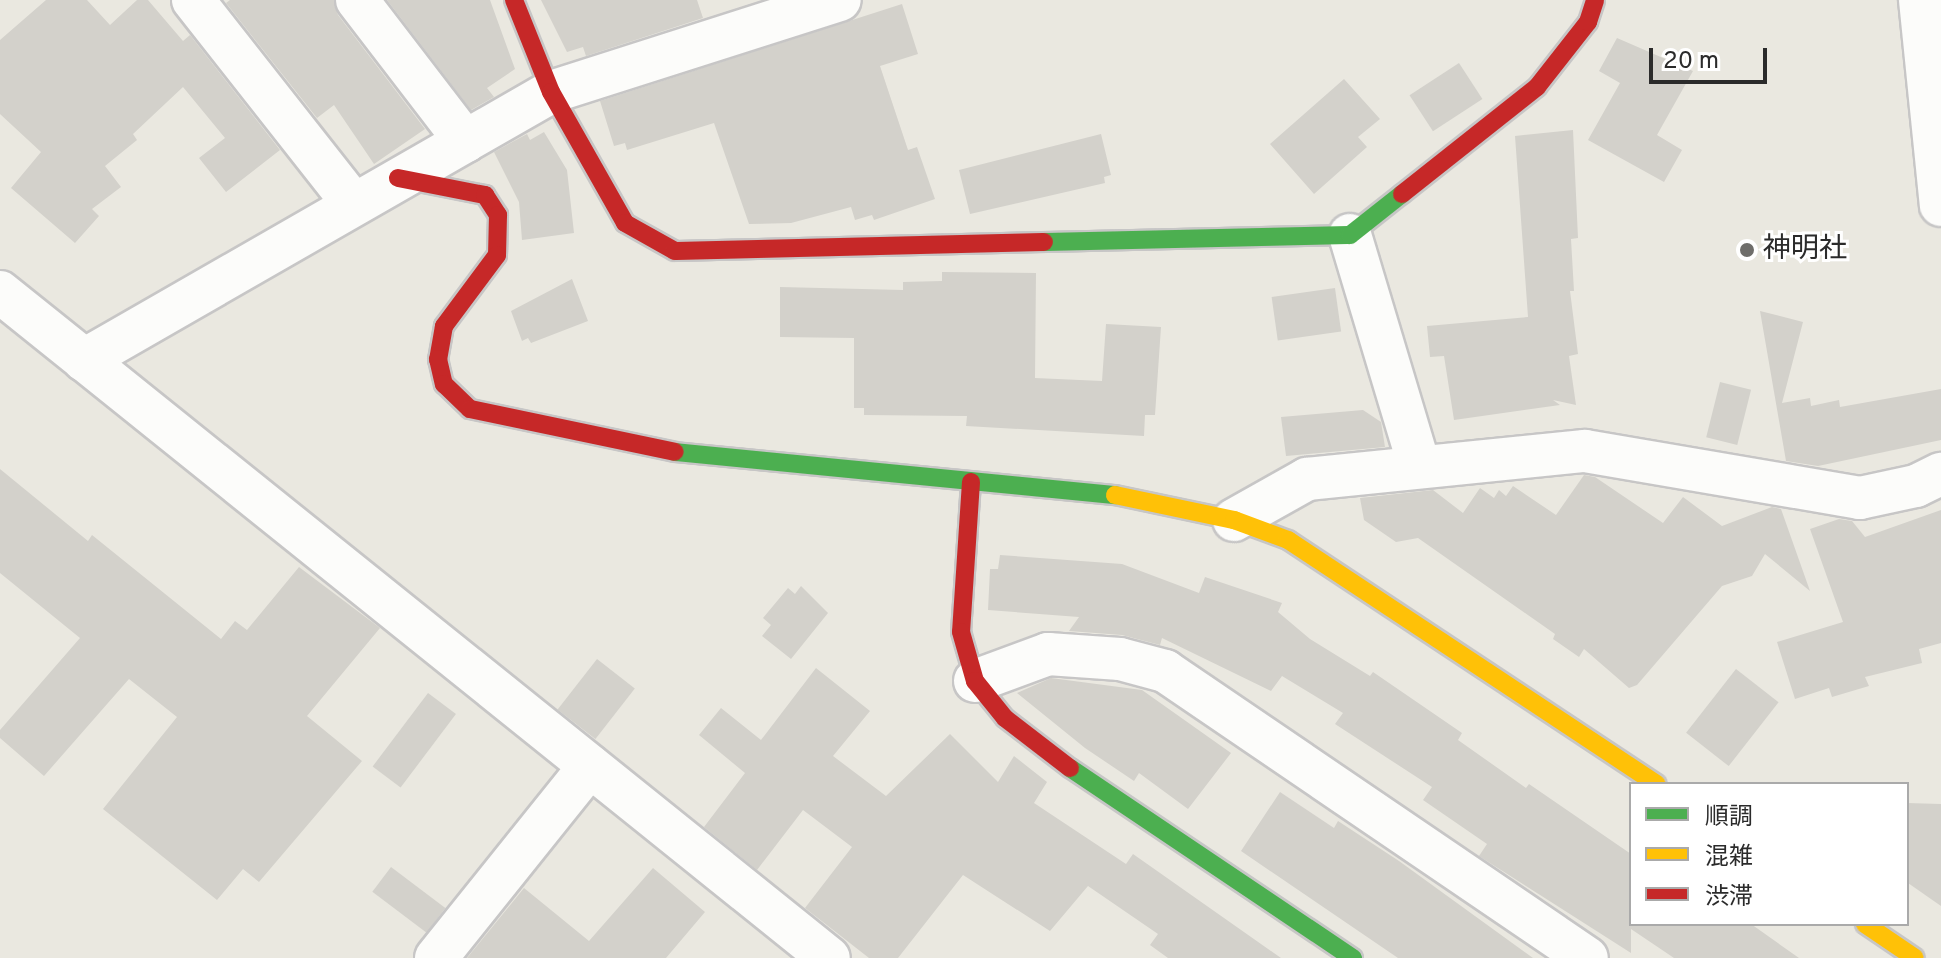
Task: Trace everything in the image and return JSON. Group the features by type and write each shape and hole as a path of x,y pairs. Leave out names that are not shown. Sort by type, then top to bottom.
{"street":[{"path":"193,0 352,202"},
{"path":"357,0 465,141"},
{"path":"514,0 551,92 625,223 675,251 1350,235 1537,87 1588,22 1595,0"},
{"path":"84,360 352,202 551,92 840,0"},
{"path":"1920,0 1941,205"},
{"path":"398,178 485,195 498,215 497,255 444,326 438,359 444,384 470,409 687,454 1111,494 1234,520 1288,540 1343,572 1654,782"},
{"path":"1350,235 1419,465"},
{"path":"0,292 829,958"},
{"path":"1234,520 1307,479 1419,465 1513,461 1585,451 1860,498 1916,486 1941,474"},
{"path":"971,482 961,632 975,681 1005,718 1070,768 1353,958"},
{"path":"975,681 1048,654 1120,659 1165,671 1587,958"},
{"path":"436,958 590,766"},
{"path":"1868,926 1915,958"}],"building":[{"path":"46,0 87,0 110,25 137,0 148,0 183,41 190,35 280,150 226,192 199,158 225,138 183,87 133,134 137,140 105,166 121,187 92,209 99,216 75,243 11,188 41,152 0,114 0,40"},
{"path":"230,0 334,0 338,15 425,129 374,164 334,105 317,118 226,3"},
{"path":"387,0 490,0 515,69 487,88 494,97 471,110"},
{"path":"541,0 697,0 703,18 586,56 583,47 567,52"},
{"path":"902,4 918,54 880,66 908,150 917,147 935,199 874,220 872,215 855,220 851,207 791,223 749,224 714,123 627,150 625,143 614,146 600,101"},
{"path":"1617,38 1693,71 1657,135 1682,150 1664,182 1588,140 1620,83 1599,71"},
{"path":"1459,63 1482,99 1433,131 1410,95"},
{"path":"1344,79 1380,119 1358,137 1367,147 1314,194 1270,144"},
{"path":"1573,130 1578,238 1571,239 1574,291 1570,291 1578,354 1569,356 1576,405 1553,400 1560,405 1454,420 1444,356 1430,357 1427,326 1528,317 1515,136"},
{"path":"544,132 567,170 574,233 522,240 519,202 494,152 527,134 530,140"},
{"path":"1101,134 1111,175 1104,177 1105,183 970,214 959,170"},
{"path":"942,272 1036,273 1035,378 1102,381 1106,324 1161,327 1155,415 1145,415 1144,436 966,426 967,416 864,415 864,408 854,408 854,338 780,337 780,287 903,290 903,282 942,281"},
{"path":"572,279 588,321 531,343 528,338 522,341 511,311"},
{"path":"1335,288 1341,332 1278,340 1272,297"},
{"path":"1760,311 1803,322 1782,403 1810,398 1811,406 1839,400 1840,407 1941,389 1941,440 1818,466 1786,461"},
{"path":"1720,382 1751,390 1737,445 1706,437"},
{"path":"1363,410 1381,422 1385,447 1286,456 1281,417"},
{"path":"0,469 88,541 92,535 221,639 235,621 247,630 299,567 380,628 307,716 362,761 259,882 243,869 217,900 103,809 177,717 129,679 44,776 0,738 0,730 80,638 0,573"},
{"path":"1584,475 1595,477 1663,523 1683,497 1722,526 1772,507 1781,509 1810,591 1765,554 1752,576 1722,586 1637,685 1629,688 1584,649 1579,657 1553,639 1555,634 1418,538 1396,542 1364,520 1360,498 1433,490 1463,513 1480,488 1494,498 1499,490 1506,496 1513,486 1556,515"},
{"path":"1941,510 1941,643 1919,649 1922,663 1865,677 1869,686 1832,697 1829,688 1795,699 1777,642 1843,622 1810,529 1839,519 1852,521 1865,537"},
{"path":"1000,555 1122,564 1199,593 1205,577 1282,603 1278,612 1310,639 1370,676 1373,672 1462,733 1458,740 1526,788 1529,784 1629,853 1629,926 1754,926 1799,958 1674,958 1631,929 1631,953 1479,856 1487,844 1423,800 1432,787 1335,724 1343,713 1282,676 1271,691 1162,638 1160,645 1122,635 1069,631 1079,617 988,610 990,569 998,569"},
{"path":"801,586 828,613 791,659 762,636 771,625 763,618 788,588 795,594"},
{"path":"597,659 635,689 595,739 558,709"},
{"path":"816,668 870,711 833,756 886,796 950,734 998,782 1014,756 1047,782 1034,803 1126,864 1133,854 1281,958 1168,958 1150,945 1158,934 1088,886 1050,931 963,875 898,958 869,958 805,908 852,847 803,810 757,870 704,827 745,773 699,735 721,708 761,740"},
{"path":"1736,669 1779,702 1729,766 1686,733"},
{"path":"1051,678 1142,690 1231,753 1188,809 1139,773 1134,781 1085,748 1017,693"},
{"path":"428,693 456,714 401,788 373,766"},
{"path":"1280,792 1334,828 1338,821 1399,861 1533,958 1398,958 1241,851"},
{"path":"1909,803 1941,804 1941,906 1909,884"},
{"path":"391,867 445,908 427,933 372,892"},
{"path":"653,868 705,912 666,958 467,958 524,888 589,941"}],"traffic: fast":[{"path":"1044,242 1350,235 1402,194"},
{"path":"675,452 1115,495"},
{"path":"1070,768 1353,958"}],"traffic: slow":[{"path":"1115,495 1234,520 1288,540 1654,782"},
{"path":"1868,926 1915,958"}],"traffic: jam":[{"path":"514,0 551,92 625,223 675,251 1044,242"},
{"path":"1402,194 1537,87 1588,22 1595,0"},
{"path":"398,178 485,195 498,215 497,255 444,326 438,359 444,384 470,409 675,452"},
{"path":"971,482 961,632 975,681 1005,718 1070,768"}],"place":[{"name":"神明社","path":"1747,250"}]}
